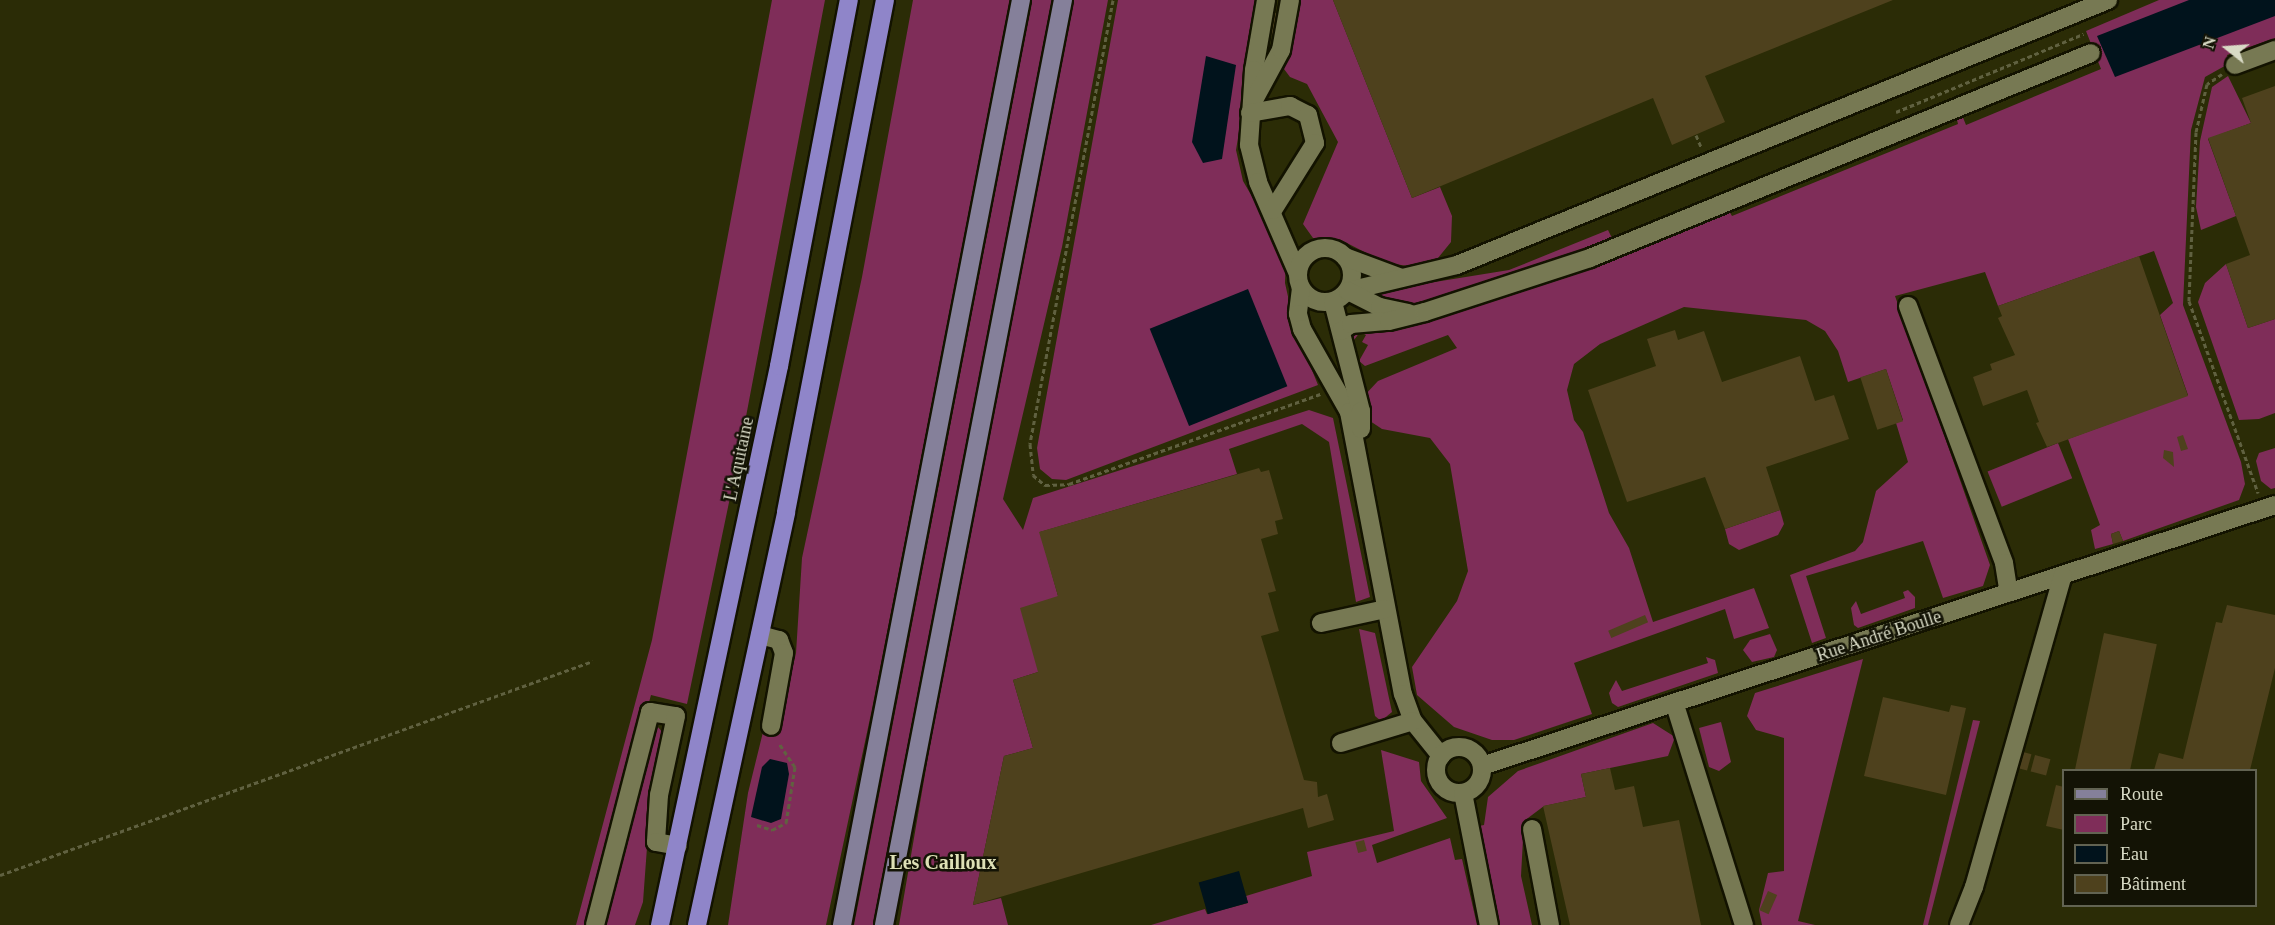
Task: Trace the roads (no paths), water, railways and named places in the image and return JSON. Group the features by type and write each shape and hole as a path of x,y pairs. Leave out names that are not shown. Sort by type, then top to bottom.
{"highway":[{"name":"L'Aquitaine","path":"660,925 777,377 849,0"},
{"path":"697,925 760,635 885,0"}],"main road":[{"path":"842,925 1021,0"},
{"path":"884,925 1063,0"}],"street":[{"path":"1266,0 1250,113 1251,159 1300,281 1334,298 1387,309 1425,312"},
{"path":"1250,113 1281,50 1290,0"},
{"path":"1334,298 1399,277 1456,266 2108,0"},
{"path":"2235,65 2275,50"},
{"path":"1341,331 1351,324 1389,321 1425,312 1590,258 2091,53"},
{"path":"1250,113 1290,106 1308,115 1315,143 1273,210"},
{"path":"1273,210 1293,237 1312,252"},
{"path":"1399,277 1329,249 1312,252 1302,261 1298,314 1334,389 1349,412 1361,464 1402,694 1413,721 1441,756"},
{"path":"1310,342 1334,298 1352,273 1346,257"},
{"path":"1334,298 1361,411 1361,464"},
{"path":"1908,306 2004,563 2009,593"},
{"name":"Rue André Boulle","path":"1482,766 1675,705 2269,507"},
{"path":"1959,925 1974,887 2063,575"},
{"path":"1321,623 1386,609"},
{"path":"760,635 779,640 784,653 771,726"},
{"path":"1675,705 1744,925"},
{"path":"595,925 650,712 676,716 659,795 656,842 678,846"},
{"path":"1341,743 1413,721"},
{"path":"1454,748 1468,749 1482,766 1480,780 1463,793 1449,791 1439,782 1436,769 1441,756 1454,748"},
{"path":"1463,793 1489,925"},
{"path":"1532,829 1550,925"}],"water":[{"path":"2189,0 2275,0 2275,16 2115,77 2097,36"},
{"path":"1206,56 1236,65 1222,159 1203,163 1192,142"},
{"path":"1248,289 1287,386 1189,426 1150,329"},
{"path":"770,759 787,763 789,774 781,819 771,823 751,817 762,767"},
{"path":"1239,871 1248,903 1208,914 1199,883"}],"district":[{"name":"Les Cailloux","path":"943,862"}]}
